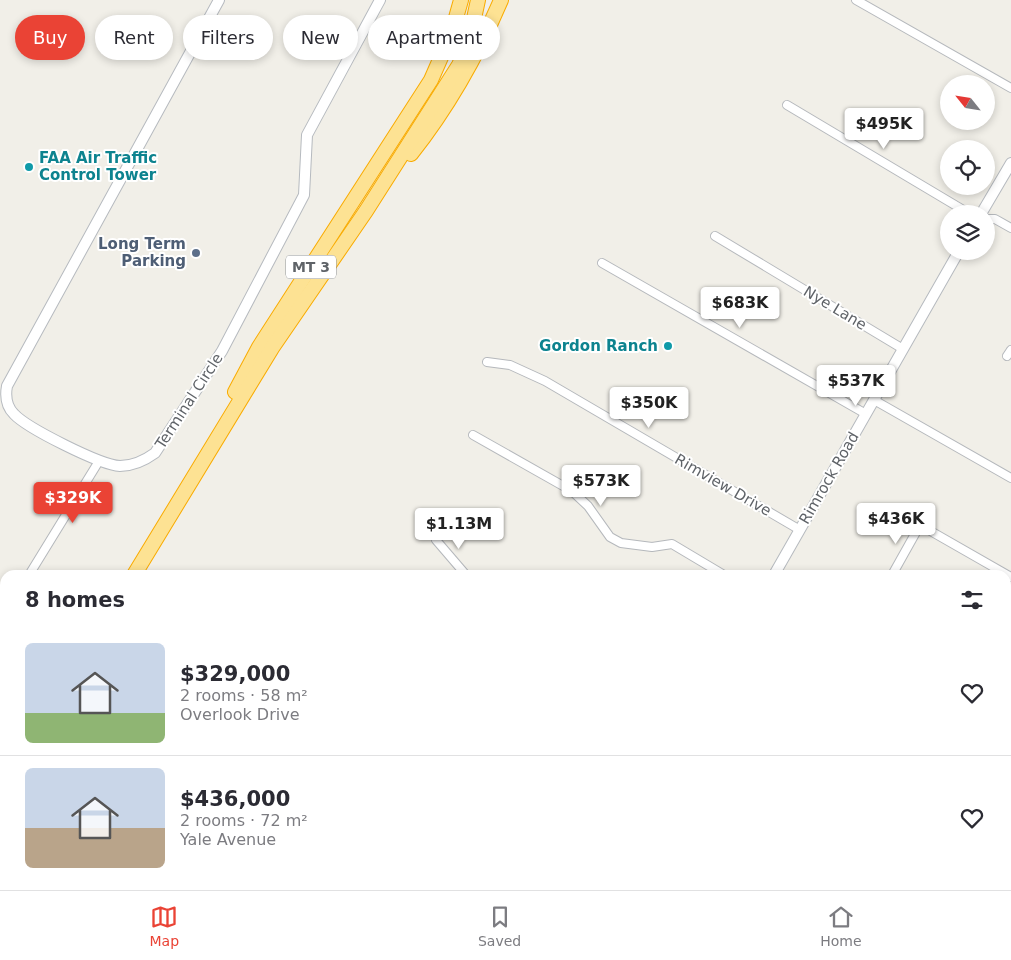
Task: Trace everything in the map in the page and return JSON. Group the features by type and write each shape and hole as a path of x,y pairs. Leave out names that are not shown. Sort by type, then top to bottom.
{"highway":[{"name":"MT 3","path":"160,535 259,348 431,80 452,32 461,0"},
{"path":"366,211 459,65 468,46 478,0"},
{"name":"MT 3","path":"137,570 272,348 366,211 431,129 461,84 483,43 501,0"}],"street":[{"name":"Terminal Circle","path":"219,0 7,386 6,402 17,417 74,450 98,461 119,466 131,465 147,459 155,453 222,351 304,195 307,135 380,0"},
{"path":"856,0 1011,88"},
{"path":"787,105 955,205"},
{"path":"986,205 1011,163"},
{"path":"995,219 1011,228"},
{"name":"Nye Lane","path":"715,236 903,349"},
{"name":"Rimrock Road","path":"777,570 954,260"},
{"path":"602,263 866,414"},
{"name":"Rimview Drive","path":"487,362 510,366 545,381 800,530"},
{"path":"874,400 1011,478"},
{"path":"473,435 572,491 588,506 610,537 620,543 652,547 672,544 716,570"},
{"path":"32,570 98,461"},
{"path":"895,570 920,526 999,570"},
{"path":"436,540 462,570"}],"place":[{"name":"FAA Air Traffic Control Tower","path":"29,167"},
{"name":"Long Term Parking","path":"196,253"},
{"name":"Gordon Ranch","path":"668,346"}]}
